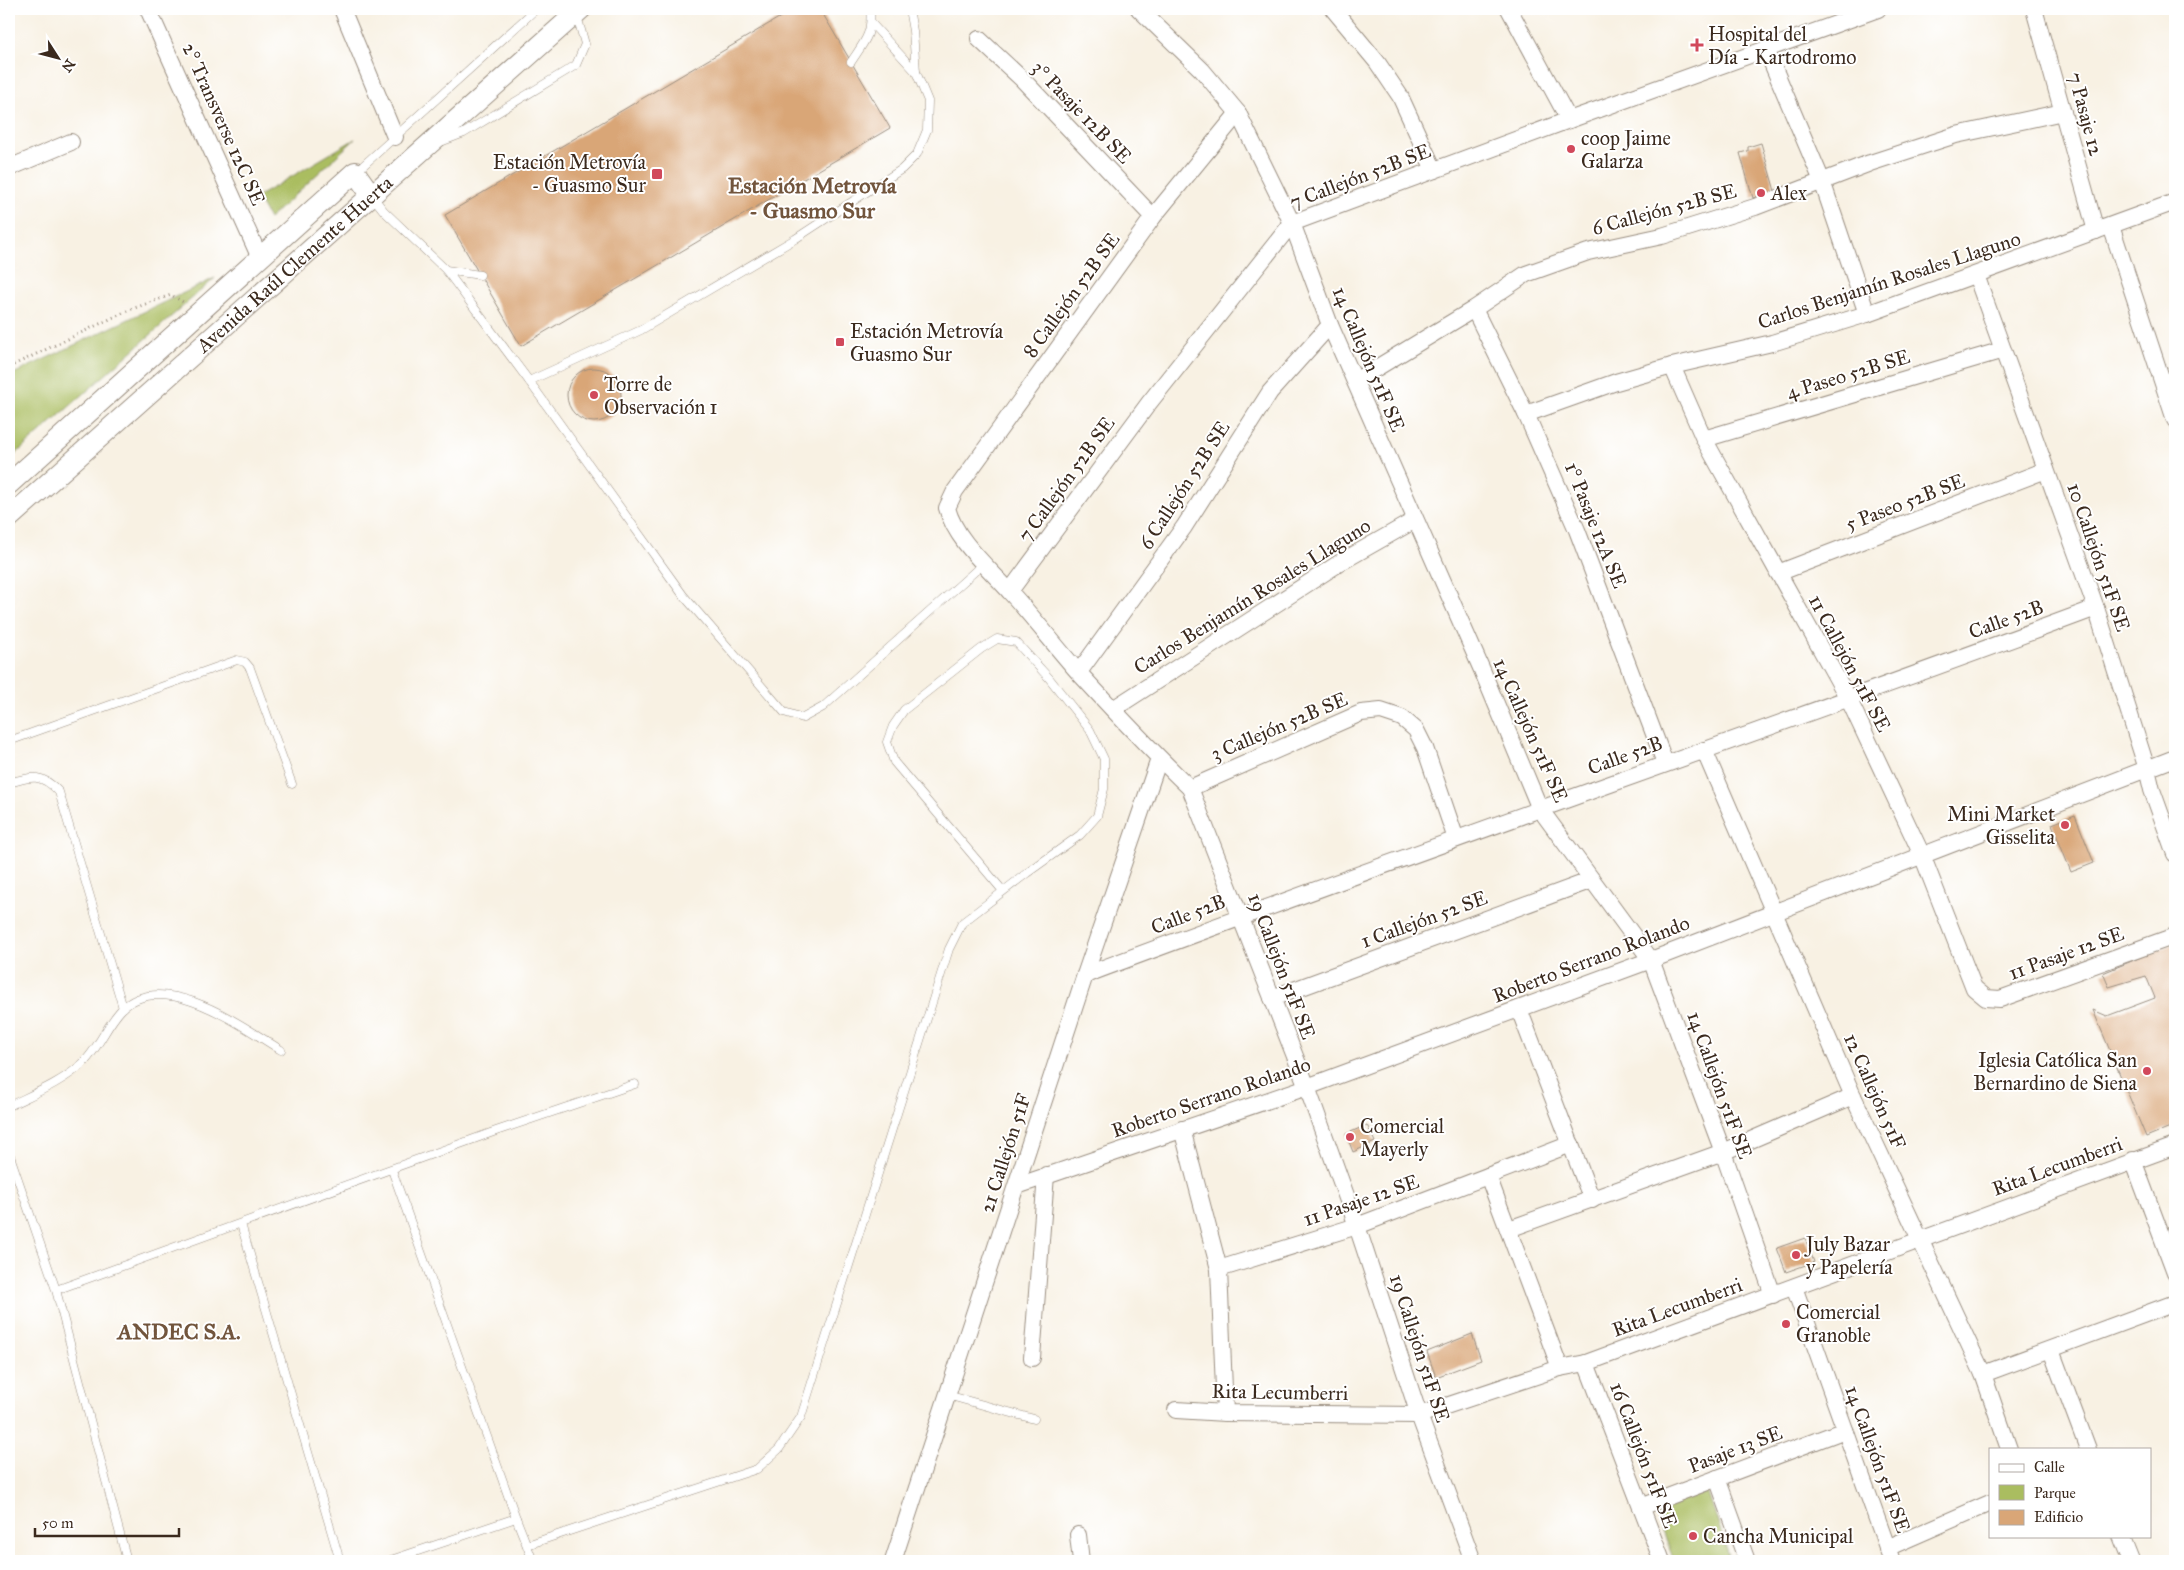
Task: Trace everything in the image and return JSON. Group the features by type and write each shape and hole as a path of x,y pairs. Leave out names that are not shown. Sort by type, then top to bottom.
{"street":[{"name":"2° Transverse 12C SE","path":"148,9 260,258"},
{"path":"342,9 395,137"},
{"name":"14 Callejón 51F SE","path":"1139,9 1202,70 1238,113 1292,223 1330,325 1482,670 1540,808 1651,960 1723,1152 1773,1295"},
{"path":"1333,9 1378,62 1400,96 1434,170"},
{"path":"1508,9 1569,120"},
{"name":"7 Callejón 52B SE","path":"1010,591 1149,403 1292,223 1569,120 1878,9"},
{"name":"7 Pasaje 12","path":"2034,9 2063,112 2175,420"},
{"name":"Avenida Raúl Clemente Huerta","path":"9,518 579,11"},
{"name":"3° Pasaje 12B SE","path":"979,39 1023,80 1153,218"},
{"path":"1766,49 1822,181 1867,314"},
{"name":"6 Callejón 52B SE","path":"1355,381 1474,309 1526,274 1588,252 1671,233 1754,207 1822,181 1956,135 2063,112"},
{"name":"8 Callejón 52B SE","path":"947,508 955,491 1153,218 1238,113"},
{"path":"9,168 72,142"},
{"name":"Avenida Raúl Clemente Huerta","path":"9,484 355,172"},
{"path":"355,172 372,196"},
{"name":"Carlos Benjamín Rosales Llaguno","path":"1526,414 1616,382 1672,366 1772,343 1867,314 2175,202"},
{"name":"10 Callejón 51F SE","path":"1976,275 2096,608 2152,790 2175,854"},
{"name":"1° Pasaje 12A SE","path":"1474,309 1526,414 1577,530 1665,763"},
{"name":"6 Callejón 52B SE","path":"1079,672 1184,527 1270,392 1330,325"},
{"name":"4 Paseo 52B SE","path":"1704,439 2003,350"},
{"name":"11 Callejón 51F SE","path":"1672,366 1704,439 1849,700 1922,854 1974,988"},
{"name":"5 Paseo 52B SE","path":"1778,573 2046,470"},
{"name":"19 Callejón 51F SE","path":"947,508 951,522 983,564 1010,591 1079,672 1159,759 1190,788 1307,1087 1357,1226 1419,1415 1473,1561"},
{"name":"Carlos Benjamín Rosales Llaguno","path":"1113,709 1340,562 1415,520"},
{"name":"Calle 52B","path":"1085,975 1665,763 1849,700 2096,608"},
{"name":"3 Callejón 52B SE","path":"1190,788 1360,713 1380,711 1402,718 1416,730 1425,748 1456,839"},
{"name":"12 Callejón 51F","path":"1704,750 1853,1096 1983,1374 2009,1448"},
{"name":"Roberto Serrano Rolando","path":"1017,1186 1307,1087 1519,1009 2175,758"},
{"name":"21 Callejón 51F","path":"893,1561 1085,975 1159,759"},
{"name":"1 Callejón 52 SE","path":"1272,998 1592,880"},
{"name":"11 Pasaje 12 SE","path":"1974,988 1986,998 2000,999 2175,936"},
{"path":"1519,1009 1592,1200"},
{"path":"1509,1228 1723,1152 1853,1096"},
{"path":"1182,1129 1219,1269 1225,1413"},
{"name":"11 Pasaje 12 SE","path":"1219,1269 1357,1226 1570,1144"},
{"name":"Rita Lecumberri","path":"1176,1410 1225,1413 1419,1415 1560,1368 1586,1363 2175,1146"},
{"path":"2133,1160 2175,1272"},
{"path":"1032,1358 1046,1175"},
{"path":"1488,1176 1560,1368"},
{"name":"14 Callejón 51F SE","path":"1794,1287 1889,1555"},
{"path":"1983,1374 2175,1302"},
{"path":"2050,1350 2088,1448"},
{"name":"16 Callejón 51F SE","path":"1586,1363 1662,1561"},
{"name":"Pasaje 13 SE","path":"1641,1506 1845,1430"},
{"path":"1718,1478 1748,1561"},
{"path":"1889,1555 1989,1504"},
{"path":"1078,1535 1081,1561"},
{"path":"2123,1538 2131,1561"}],"lane":[{"name":"Avenida Raúl Clemente Huerta","path":"355,172 536,9"},
{"path":"851,62 867,37 872,24 870,9"},
{"path":"529,381 641,330 795,239 902,169 917,154 927,130 928,101 916,72 910,9"},
{"path":"427,147 464,134 576,65 585,44 579,11"},
{"path":"872,24 916,72"},
{"path":"372,196 384,211 446,270 529,381 683,595 784,712 804,718 823,707 983,564"},
{"path":"446,270 480,275"},
{"path":"527,1545 757,1469 779,1449 801,1417 949,949 962,923 1080,835 1097,816 1104,789 1104,759 1090,730 1049,678 1016,642 997,639 981,649 904,710 893,726 887,742 894,762 1004,891"},
{"path":"9,741 237,660 245,662 250,668 292,784"},
{"path":"9,783 28,777 37,777 47,780 59,792 123,1008"},
{"path":"9,1106 51,1085 83,1064 123,1008 140,998 156,994 179,997 212,1009 281,1050"},
{"path":"56,1290 635,1084"},
{"path":"9,1153 56,1290 127,1561"},
{"path":"392,1170 516,1518 534,1561"},
{"path":"241,1224 340,1561"},
{"path":"947,1395 1034,1419"},
{"path":"388,1561 516,1518"}],"path":[{"path":"9,367 129,310 171,295 199,313"}],"green space":[{"path":"355,139 269,219 257,197"},
{"path":"215,278 9,460 9,376"},
{"name":"Cancha Municipal","path":"1707,1490 1731,1561 1674,1561 1655,1510"}],"building":[{"path":"794,9 820,9 890,128 521,346 445,215"},
{"path":"1761,143 1775,191 1753,198 1740,153 1748,151 1748,147"},
{"name":"Torre de Observación 1","path":"589,368 599,368 609,372 617,380 621,395 617,410 609,418 599,422 589,422 579,418 571,410 567,400 567,390 571,380 579,372"},
{"path":"2075,815 2094,863 2071,872 2052,824"},
{"name":"Iglesia Católica San Bernardino de Siena","path":"2175,943 2175,1125 2146,1137 2093,1010 2107,1016 2155,998 2146,976 2109,987 2103,973"},
{"path":"1367,1125 1375,1142 1353,1152 1346,1134"},
{"name":"July Bazar y Papelería","path":"1805,1238 1814,1262 1786,1272 1777,1248"},
{"path":"1472,1334 1481,1360 1436,1377 1427,1352"}],"place":[{"name":"Hospital del Día - Kartodromo","path":"1697,45"},
{"name":"coop Jaime Galarza","path":"1571,149"},
{"name":"Estación Metrovía - Guasmo Sur","path":"657,174"},
{"name":"Alex","path":"1761,193"},
{"name":"Estación Metrovía Guasmo Sur","path":"840,342"},
{"name":"Torre de Observación 1","path":"594,395"},
{"name":"Mini Market Gisselita","path":"2065,825"},
{"name":"Iglesia Católica San Bernardino de Siena","path":"2147,1071"},
{"name":"Comercial Mayerly","path":"1350,1137"},
{"name":"July Bazar y Papelería","path":"1796,1255"},
{"name":"Comercial Granoble","path":"1786,1324"},
{"name":"Cancha Municipal","path":"1693,1536"}],"district":[{"name":"Estación Metrovía - Guasmo Sur","path":"812,198"},
{"name":"ANDEC S.A.","path":"179,1331"}]}
